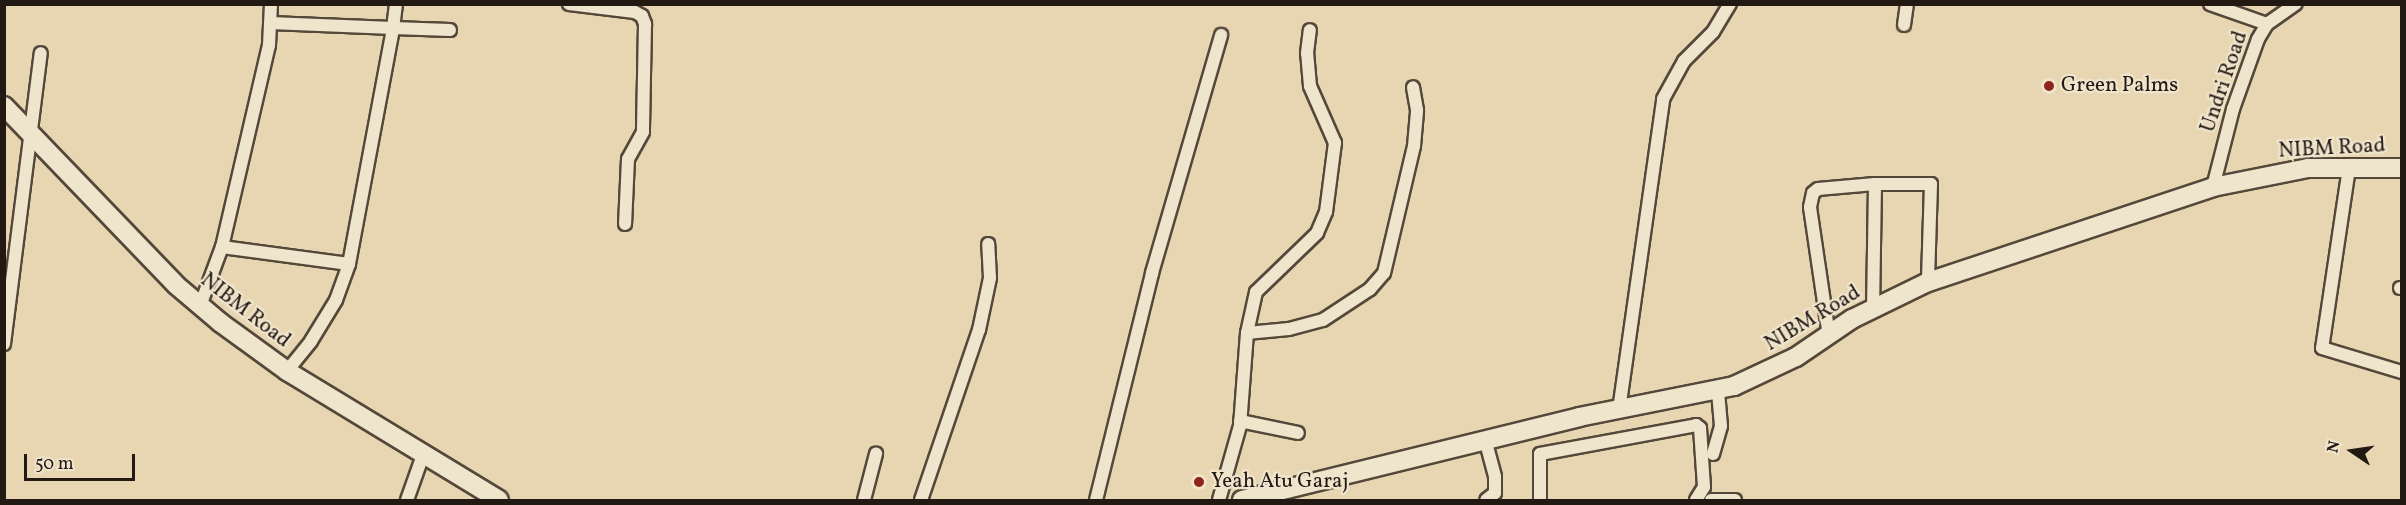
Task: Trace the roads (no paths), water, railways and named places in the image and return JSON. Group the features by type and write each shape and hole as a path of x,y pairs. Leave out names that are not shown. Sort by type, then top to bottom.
{"main road":[{"name":"NIBM Road","path":"4,106 29,135 176,285 200,306 286,371 499,501"},
{"name":"NIBM Road","path":"1242,501 1485,440 1718,389 1761,376 1873,308 1928,282 2212,187 2281,172 2402,168"}],"street":[{"path":"200,306 222,248 269,45 271,4"},
{"path":"286,371 311,341 336,300 349,264 396,4"},
{"path":"569,4 635,12 645,24 642,132 628,159 625,224"},
{"path":"1619,410 1664,99 1684,61 1719,25 1730,4"},
{"path":"1904,25 1907,4"},
{"path":"2210,4 2266,24"},
{"name":"Undri Road","path":"2212,187 2246,68 2266,24 2296,4"},
{"path":"270,23 450,30"},
{"path":"1219,501 1240,421 1247,333 1256,292 1317,233 1326,212 1335,143 1310,86 1307,53 1310,30"},
{"path":"1096,501 1152,273 1221,35"},
{"path":"4,344 41,53"},
{"path":"1247,333 1289,329 1323,320 1378,282 1391,250 1414,146 1417,110 1413,87"},
{"path":"2349,168 2322,348 2402,372"},
{"path":"1829,336 1810,200 1818,189 1875,184 1931,184 1928,282"},
{"path":"1873,308 1875,184"},
{"path":"921,501 979,330 990,278 988,244"},
{"path":"222,248 349,264"},
{"path":"1713,454 1721,426 1718,389"},
{"path":"1240,421 1298,434"},
{"path":"1540,501 1540,454 1696,426 1700,428 1704,488 1696,501"},
{"path":"1485,440 1495,477 1495,494 1486,501"},
{"path":"864,501 876,454"},
{"path":"406,501 423,455"},
{"path":"1711,501 1735,501"}],"place":[{"name":"Green Palms","path":"2049,86"},
{"name":"Yeah Atu Garaj","path":"1199,482"}]}
